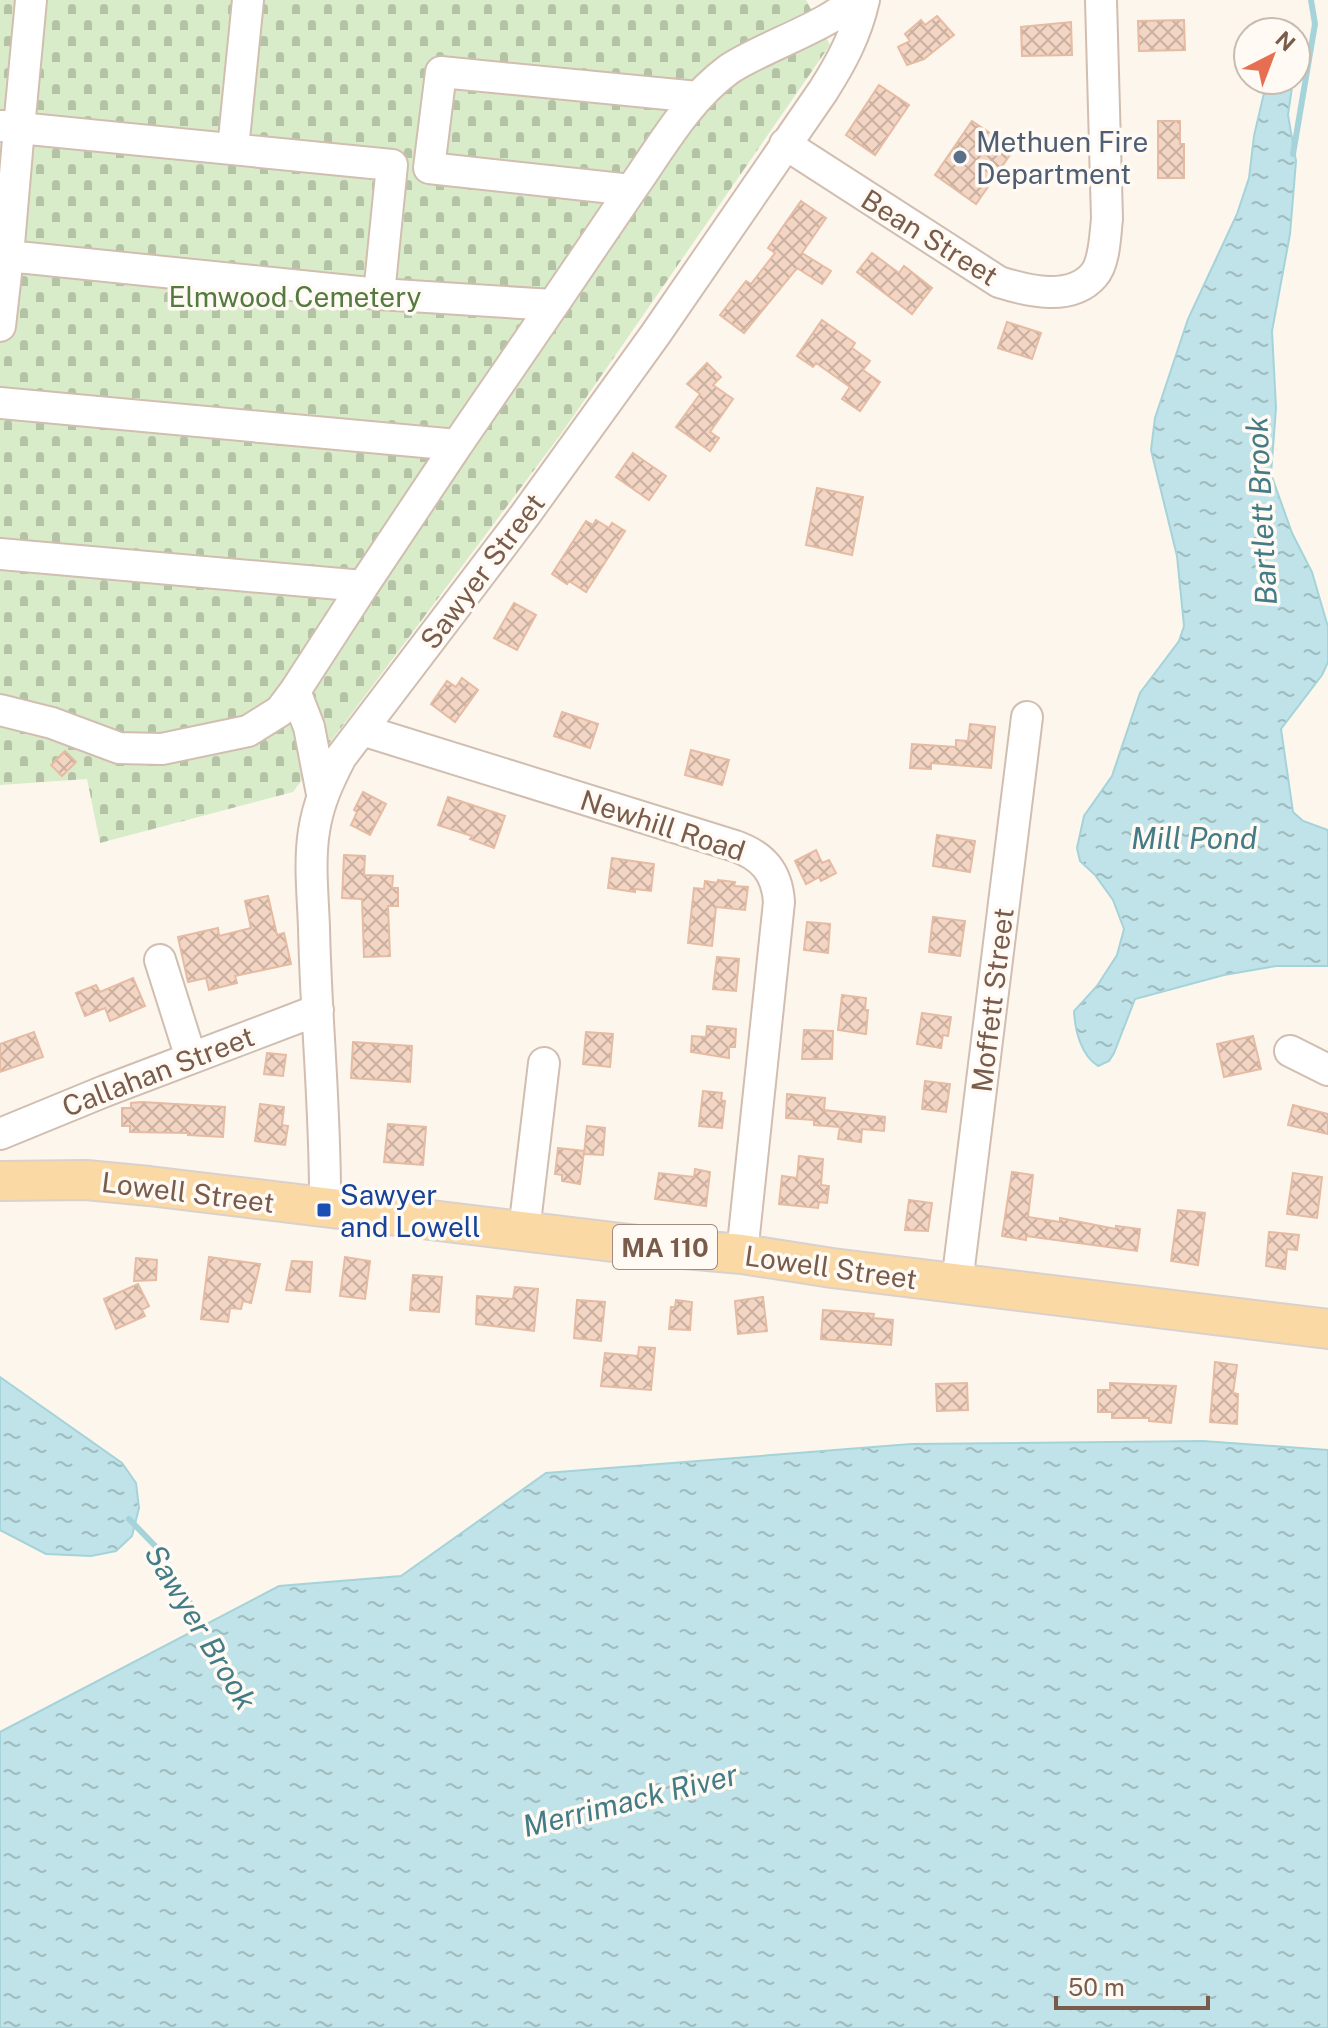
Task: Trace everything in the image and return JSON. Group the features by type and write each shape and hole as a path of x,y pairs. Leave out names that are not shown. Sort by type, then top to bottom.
{"main road":[{"name":"Lowell Street","path":"0,1181 86,1180 742,1254 1328,1329"}],"street":[{"path":"0,326 10,127 31,0"},
{"path":"233,149 248,0"},
{"path":"0,710 52,723 119,748 162,749 248,731 280,711 457,445 698,97 728,70 826,20 852,0"},
{"name":"Sawyer Street","path":"325,1208 326,1135 318,1010 314,834 322,794 341,757 598,414 844,58 858,25 864,0"},
{"name":"Bean Street","path":"785,144 999,282 1025,291 1052,293 1076,287 1095,274 1104,247 1107,219 1101,0"},
{"path":"429,168 441,72 698,97"},
{"path":"10,127 631,190"},
{"path":"379,294 392,165"},
{"path":"4,256 379,294 553,305"},
{"path":"0,403 457,445"},
{"path":"0,554 363,586"},
{"path":"295,691 309,727 322,794"},
{"name":"Moffett Street","path":"957,1283 1027,717"},
{"name":"Newhill Road","path":"362,730 735,846 753,853 768,866 777,882 779,902 742,1254"},
{"path":"160,960 191,1058"},
{"name":"Callahan Street","path":"0,1134 318,1010"},
{"path":"1290,1051 1328,1070"},
{"path":"524,1231 544,1063"}],"green space":[{"name":"Elmwood Cemetery","path":"0,0 806,0 830,45 561,434 293,792 100,843 87,779 0,785"}],"water":[{"name":"Mill Pond","path":"1263,96 1291,96 1288,115 1296,161 1290,234 1272,331 1276,408 1271,474 1292,533 1312,572 1328,627 1328,662 1322,675 1281,729 1293,812 1303,821 1328,830 1328,966 1276,966 1224,975 1135,999 1114,1053 1109,1061 1098,1066 1087,1056 1080,1042 1074,1011 1097,986 1117,955 1124,929 1113,900 1095,875 1080,861 1077,848 1084,816 1112,776 1140,693 1179,641 1184,626 1177,556 1151,450 1155,418 1188,319 1237,214 1249,178"},
{"path":"0,1377 122,1463 136,1483 139,1508 132,1536 116,1551 91,1556 46,1554 0,1530"},
{"name":"Merrimack River","path":"1203,1441 1328,1450 1328,2028 0,2028 0,1732 279,1586 401,1576 546,1473 911,1444"}],"building":[{"path":"937,16 954,35 924,59 907,65 898,47 910,41 905,34 921,20 925,25"},
{"path":"1184,20 1185,50 1139,51 1138,21"},
{"path":"1071,22 1072,55 1022,56 1021,27"},
{"path":"879,85 909,105 875,155 846,135"},
{"path":"972,121 1014,149 976,204 935,175"},
{"path":"1158,121 1180,121 1184,178 1158,178"},
{"path":"801,201 826,218 802,253 831,271 822,284 797,268 744,333 720,315 746,281 751,284 775,253 768,248"},
{"path":"872,253 899,273 904,266 932,288 912,314 857,272"},
{"path":"822,320 855,343 852,348 870,361 863,370 880,382 860,411 842,399 850,387 816,363 813,367 797,356"},
{"path":"1007,322 1041,333 1032,359 998,348"},
{"path":"707,363 721,377 713,385 733,399 710,432 719,438 710,451 676,427 700,394 687,384"},
{"path":"633,453 666,476 649,500 616,477"},
{"path":"817,488 863,497 852,555 806,545"},
{"path":"596,520 609,528 612,523 625,531 586,592 552,574 586,521 593,525"},
{"path":"514,603 536,615 517,650 494,638"},
{"path":"462,678 478,690 455,722 431,704 447,681 456,687"},
{"path":"562,712 598,724 590,748 554,736"},
{"path":"970,724 995,727 991,768 931,763 931,769 910,768 912,744 956,747 956,740 968,741"},
{"path":"691,750 729,760 722,785 685,775"},
{"path":"65,751 76,762 62,776 51,765"},
{"path":"363,792 386,804 370,835 351,825"},
{"path":"448,797 505,816 494,848 470,839 472,836 438,825"},
{"path":"937,835 975,841 970,872 933,866"},
{"path":"816,850 822,863 829,860 836,873 806,884 795,861"},
{"path":"344,855 365,856 364,875 393,876 392,888 398,888 398,906 388,906 390,956 364,957 362,899 342,898"},
{"path":"612,858 654,864 651,891 608,888"},
{"path":"718,880 748,887 745,910 716,907 712,946 688,943 694,888 704,889 705,881 717,883"},
{"path":"268,896 277,935 284,933 291,964 235,976 237,983 209,990 206,978 188,982 178,937 218,928 219,936 251,928 245,901"},
{"path":"933,917 965,921 960,956 929,952"},
{"path":"807,922 830,924 828,953 804,950"},
{"path":"717,957 739,959 736,991 713,989"},
{"path":"133,978 145,1006 110,1021 105,1008 85,1016 76,993 96,985 100,992"},
{"path":"842,995 866,998 866,1034 838,1030"},
{"path":"922,1013 951,1017 948,1036 943,1035 941,1048 917,1044"},
{"path":"707,1026 736,1029 735,1047 729,1047 729,1058 691,1052 692,1036 706,1037"},
{"path":"804,1030 833,1031 832,1059 802,1059"},
{"path":"34,1032 43,1057 0,1072 0,1044"},
{"path":"586,1032 613,1034 610,1067 583,1064"},
{"path":"1253,1036 1261,1069 1224,1077 1217,1044"},
{"path":"353,1042 412,1046 410,1082 351,1078"},
{"path":"267,1053 286,1055 283,1076 264,1074"},
{"path":"925,1081 950,1084 946,1112 922,1109"},
{"path":"703,1091 722,1093 721,1100 725,1101 722,1128 699,1126"},
{"path":"787,1094 825,1098 824,1110 885,1117 884,1131 862,1129 861,1142 838,1139 840,1127 814,1125 814,1120 786,1118"},
{"path":"131,1103 225,1107 223,1137 130,1132 130,1126 122,1126 122,1108 131,1108"},
{"path":"260,1104 284,1107 282,1125 288,1126 285,1145 255,1141"},
{"path":"1293,1105 1328,1114 1328,1134 1288,1125"},
{"path":"388,1124 426,1127 423,1165 384,1162"},
{"path":"587,1126 605,1128 603,1155 584,1154"},
{"path":"558,1148 584,1151 580,1184 562,1181 562,1175 555,1174"},
{"path":"799,1156 823,1159 821,1185 829,1186 827,1203 819,1202 818,1208 779,1204 782,1176 797,1178"},
{"path":"695,1169 710,1172 706,1206 655,1199 659,1173 694,1177"},
{"path":"1012,1172 1033,1175 1028,1217 1060,1222 1060,1218 1116,1229 1116,1226 1140,1229 1137,1251 1026,1236 1026,1240 1002,1236"},
{"path":"1293,1173 1322,1177 1317,1218 1287,1214"},
{"path":"909,1200 932,1203 928,1231 905,1230"},
{"path":"1178,1210 1205,1213 1198,1265 1171,1261"},
{"path":"1269,1232 1299,1235 1297,1250 1287,1249 1285,1269 1266,1266"},
{"path":"209,1257 260,1264 251,1303 243,1301 241,1309 230,1308 228,1322 201,1319"},
{"path":"345,1257 370,1261 365,1299 340,1296"},
{"path":"136,1258 157,1260 156,1280 134,1281"},
{"path":"292,1261 312,1262 310,1292 286,1290"},
{"path":"413,1275 442,1277 439,1312 410,1310"},
{"path":"138,1284 149,1306 142,1310 145,1316 116,1329 104,1299"},
{"path":"515,1287 538,1289 534,1331 476,1324 477,1296 513,1299"},
{"path":"763,1297 767,1331 738,1334 735,1301"},
{"path":"577,1300 605,1302 601,1341 574,1338"},
{"path":"676,1300 692,1302 690,1330 669,1329 671,1307 675,1307"},
{"path":"823,1310 874,1314 873,1318 893,1320 891,1345 821,1339"},
{"path":"639,1347 655,1348 651,1390 601,1386 605,1353 638,1356"},
{"path":"1215,1362 1237,1365 1233,1393 1238,1394 1237,1424 1210,1422"},
{"path":"967,1383 968,1410 937,1411 936,1384"},
{"path":"1110,1383 1176,1386 1171,1423 1149,1421 1149,1418 1112,1418 1112,1412 1098,1412 1098,1390 1110,1390"}],"waterway":[{"name":"Bartlett Brook","path":"1293,154 1315,24 1311,0"},
{"name":"Sawyer Brook","path":"129,1519 161,1552 206,1631"}],"place":[{"name":"Methuen Fire Department","path":"960,157"},
{"name":"Sawyer and Lowell","path":"324,1210"}]}
